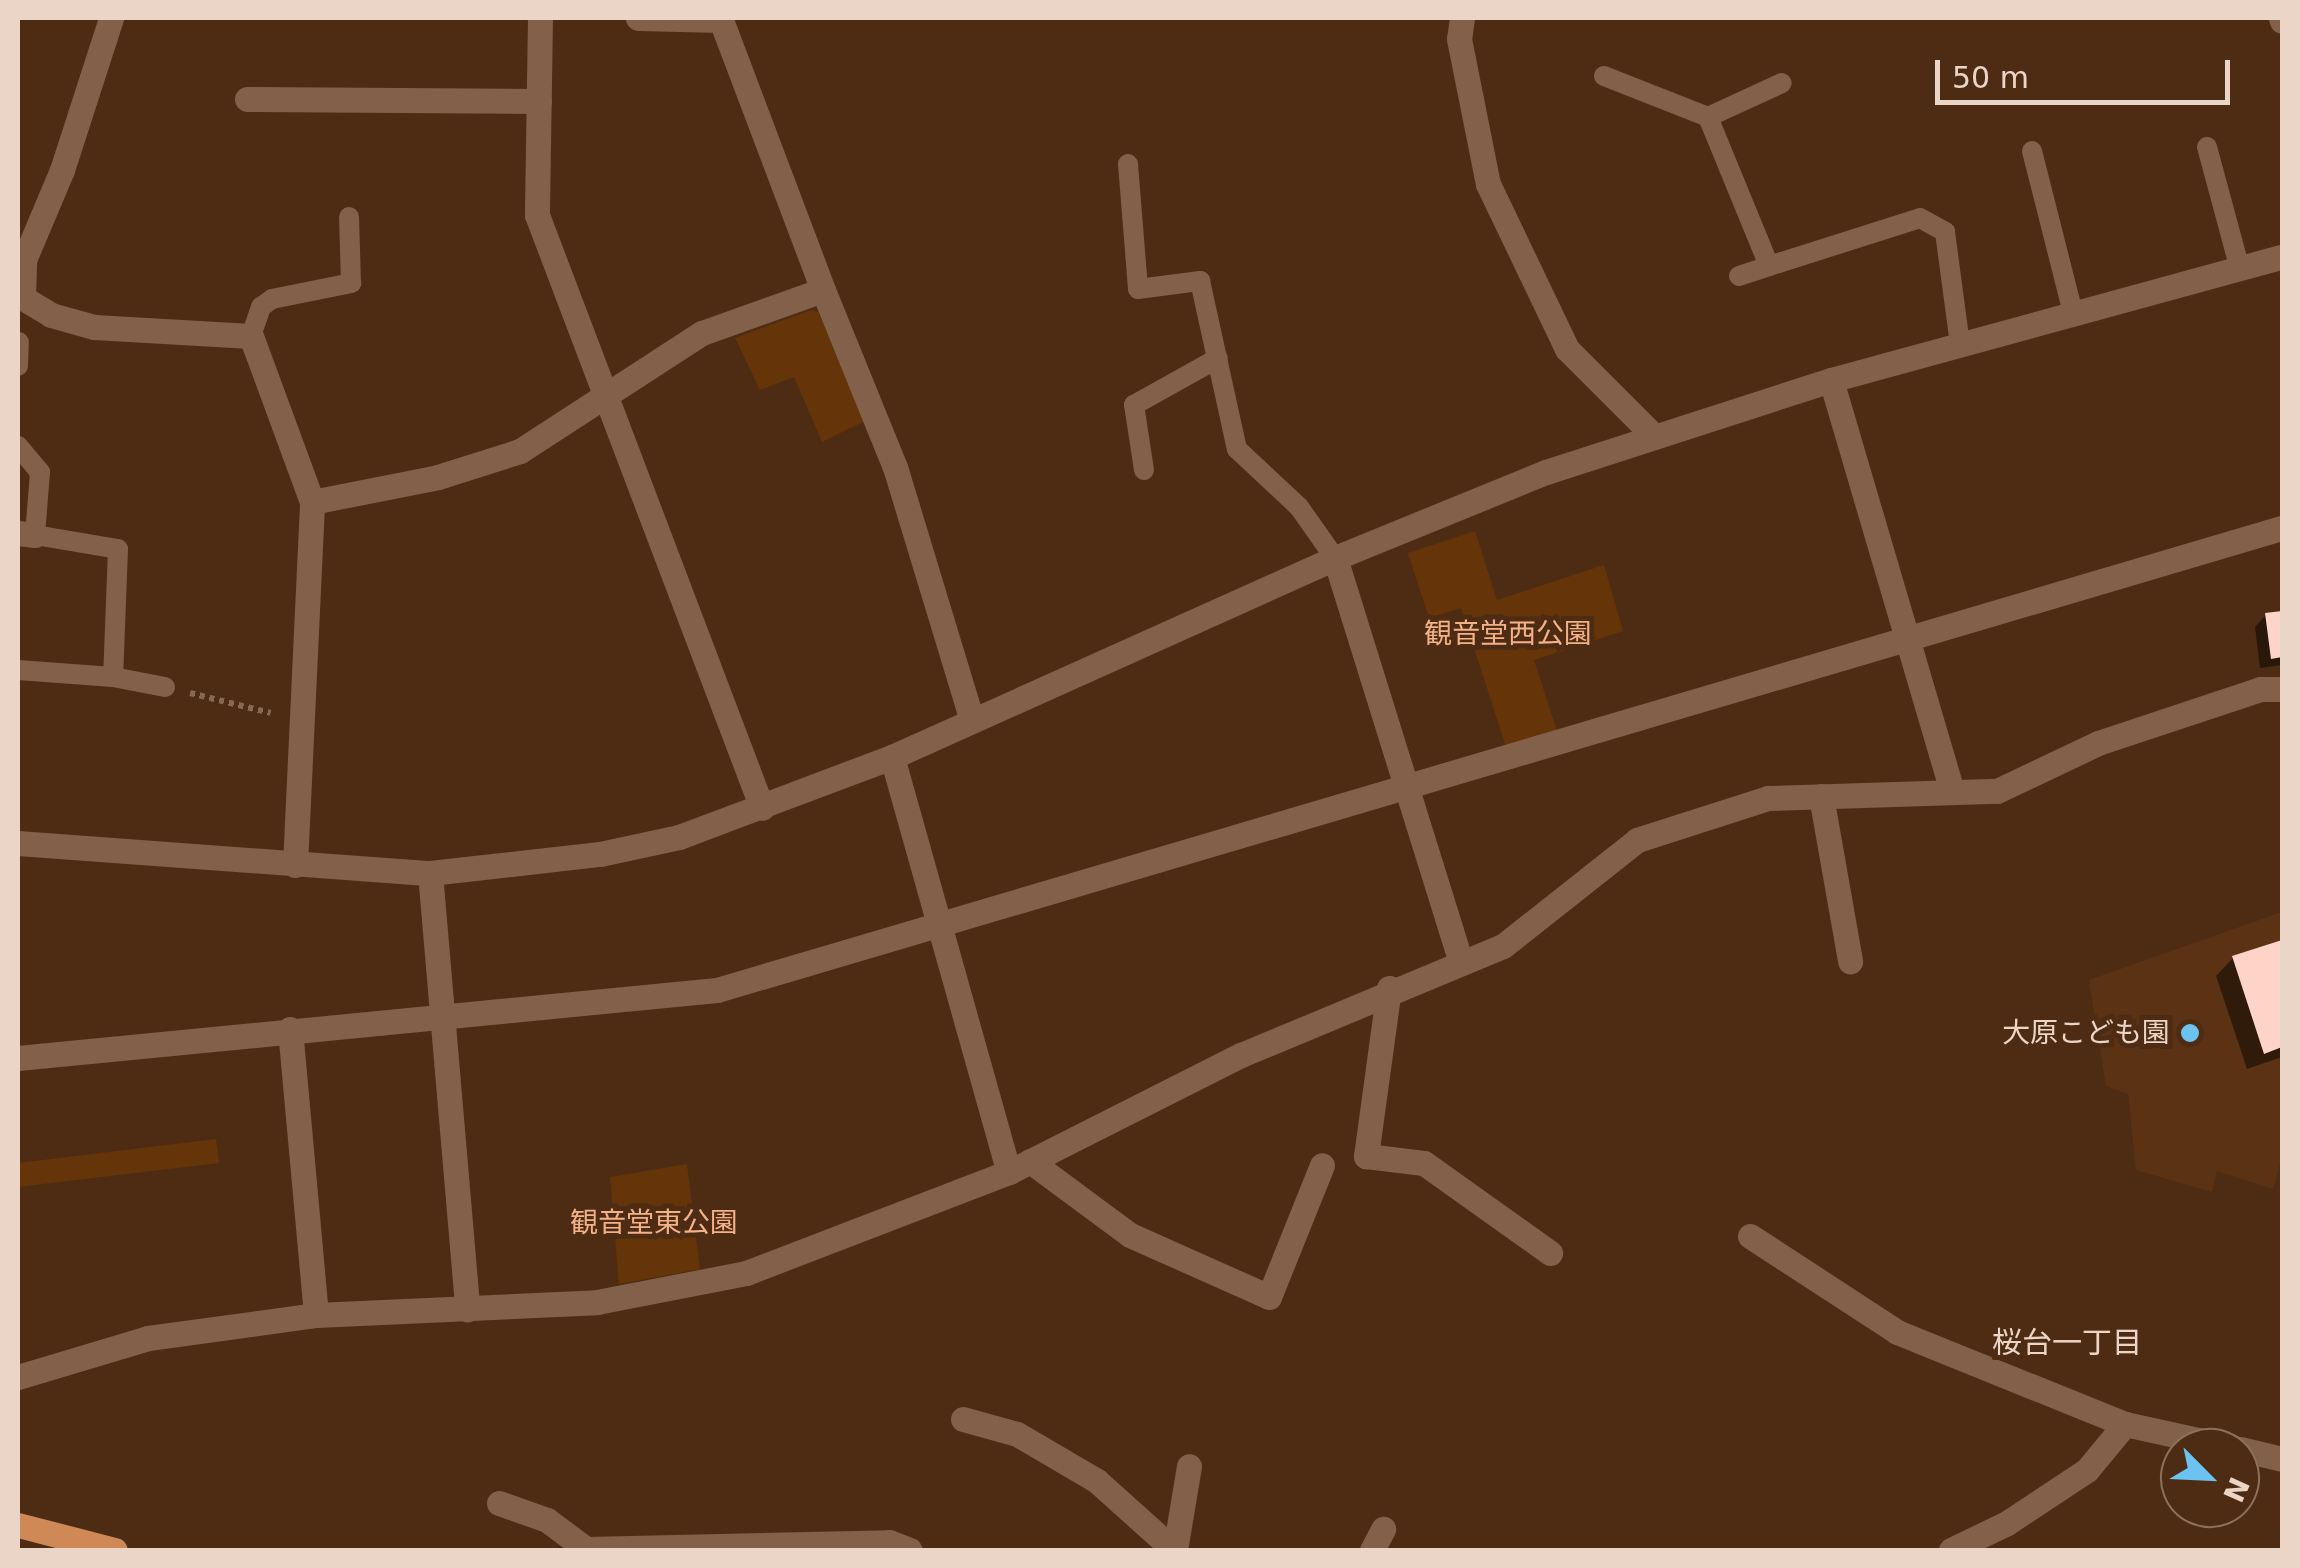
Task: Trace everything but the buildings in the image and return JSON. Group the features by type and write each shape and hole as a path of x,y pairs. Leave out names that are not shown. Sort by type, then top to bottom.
{"main road":[{"path":"18,1525 115,1550"}],"street":[{"path":"111,18 62,170 24,260 20,295 52,315 94,326 251,336 312,502 295,865"},
{"path":"540,18 537,216 607,390 762,808"},
{"path":"638,18 722,19 823,290 895,467 972,721"},
{"path":"1462,18 1459,39 1488,184 1567,349 1654,435"},
{"path":"256,95 329,89 539,101"},
{"path":"18,843 430,873 600,854 679,838 892,757 1336,558 1654,435 1831,380 2239,266 2282,258"},
{"path":"312,502 438,477 520,451 607,390 702,333 823,290"},
{"path":"1831,380 1952,792"},
{"path":"18,1058 717,990 1403,792 2282,528"},
{"path":"1336,558 1403,792 1460,960"},
{"path":"18,1377 148,1338 316,1315 597,1302 746,1273 1019,1166 1389,988 1503,946 1636,840 1768,798 1997,791 2098,743 2260,689 2282,689"},
{"path":"892,757 938,925 1019,1166 1130,1235 1269,1297 1322,1165"},
{"path":"1821,796 1850,961"},
{"path":"430,873 439,1015 467,1309"},
{"path":"1389,988 1366,1156 1424,1163 1550,1254"},
{"path":"290,1029 316,1315"},
{"path":"1750,1236 1897,1332 2125,1424 2160,1432"},
{"path":"963,1419 1017,1434 1098,1481 1175,1550"},
{"path":"1951,1550 2008,1524 2086,1470 2125,1424"},
{"path":"1175,1550 1189,1466"},
{"path":"499,1503 547,1520 586,1549 889,1542 910,1550"}],"lane":[{"path":"1604,76 1708,116 1782,83"},
{"path":"1708,116 1769,266"},
{"path":"2206,147 2239,266"},
{"path":"2032,151 2073,312"},
{"path":"1128,164 1138,289 1200,282 1237,449 1299,507 1336,558"},
{"path":"251,336 261,307 272,299 351,284 349,217"},
{"path":"1739,276 1920,218 1944,232 1960,344"},
{"path":"18,366 19,342"},
{"path":"1144,470 1134,405 1218,358"},
{"path":"18,446 40,472 26,534 118,549 113,676"},
{"path":"18,670 113,676 165,687"}],"path":[{"path":"165,687 302,720"}],"shaded area":[{"name":"大原こども園","path":"2282,912 2282,1157 2273,1189 2217,1171 2212,1192 2136,1170 2128,1094 2106,1086 2089,980"}],"green space":[{"path":"811,310 818,312 865,421 822,442 794,377 760,390 735,338"},
{"name":"観音堂西公園","path":"1475,531 1497,600 1604,565 1623,631 1534,660 1558,734 1507,750 1461,608 1429,618 1408,553"},
{"path":"216,1139 219,1163 18,1187 18,1163"},
{"name":"観音堂東公園","path":"687,1164 700,1269 619,1284 610,1177"}],"place":[{"name":"大原こども園","path":"2190,1033"}],"district":[{"name":"桜台一丁目","path":"2067,1343"}]}
